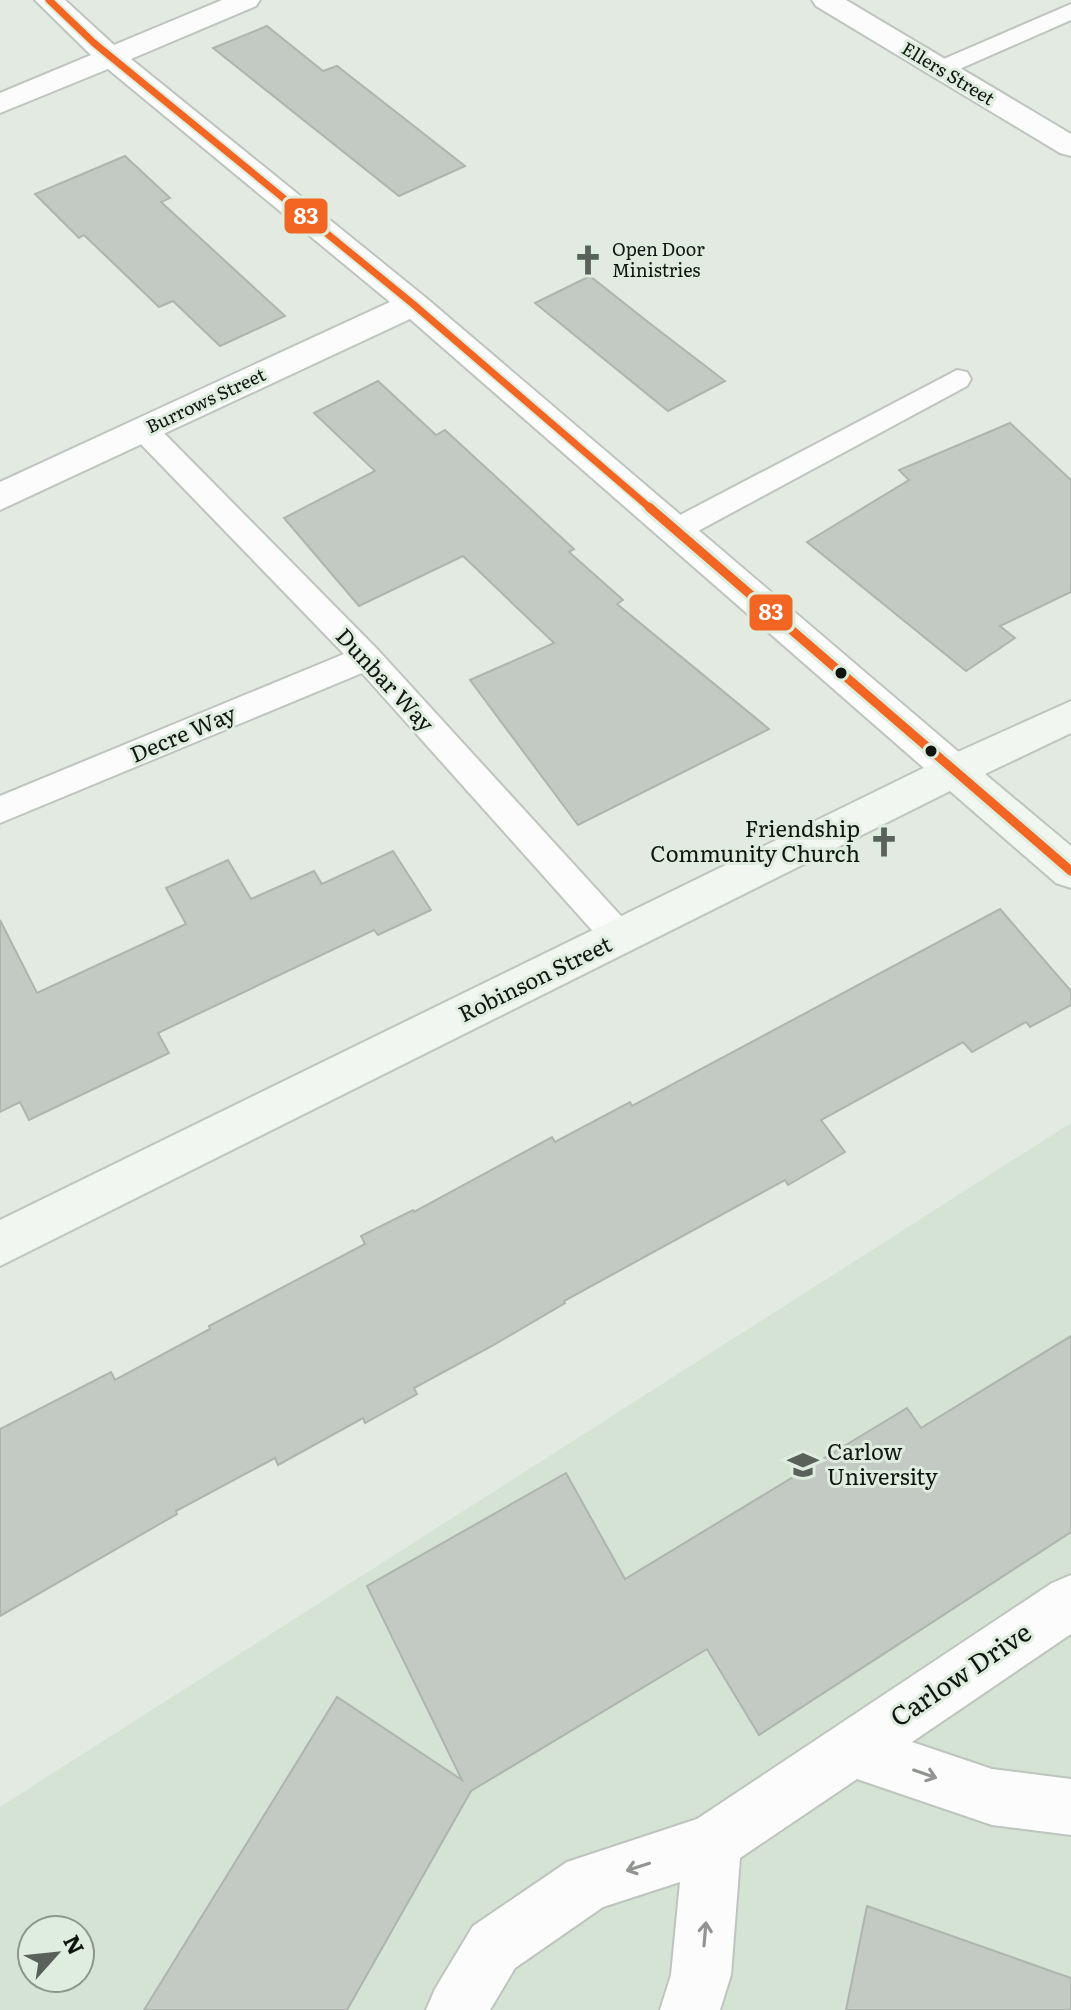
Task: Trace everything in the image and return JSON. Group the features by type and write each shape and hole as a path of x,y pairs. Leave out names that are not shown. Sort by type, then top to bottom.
{"street":[{"path":"49,0 112,56 413,304 1071,871"},
{"path":"0,104 246,0"},
{"name":"Ellers Street","path":"826,0 1071,147"},
{"name":"Burrows Street","path":"0,497 413,304"},
{"name":"Robinson Street","path":"0,1244 954,771 1071,716"},
{"name":"Carlow Drive","path":"456,2010 494,1947 588,1883 712,1843 1071,1602"},
{"name":"Carlow Drive","path":"851,1749 992,1797 1071,1807"},
{"path":"690,2010 701,1975 712,1843"}],"lane":[{"path":"940,69 1071,11"},
{"path":"674,531 957,379"},
{"name":"Dunbar Way","path":"144,430 367,658 619,937"},
{"name":"Decre Way","path":"0,810 367,658"}],"shaded area":[{"name":"Carlow University","path":"1071,1123 1071,2010 0,2010 0,1807"}],"building":[{"path":"267,26 323,71 337,66 465,166 399,196 213,48"},
{"path":"125,156 170,198 161,202 285,316 220,346 173,301 159,307 84,235 79,238 35,194"},
{"path":"590,276 725,381 668,411 535,303"},
{"path":"378,381 436,435 445,430 574,549 569,552 623,600 617,604 769,729 578,825 470,680 554,643 463,556 359,606 284,518 375,471 314,413"},
{"path":"1010,423 1071,480 1071,592 1000,626 1015,638 966,671 807,542 909,480 899,470"},
{"path":"393,851 431,910 378,935 374,930 158,1033 169,1053 29,1120 20,1102 0,1112 0,920 37,993 186,924 166,888 228,860 251,899 314,871 322,884"},
{"path":"1000,909 1071,991 1071,1005 1030,1027 1026,1022 972,1052 963,1042 821,1120 845,1152 788,1185 785,1180 564,1301 492,1346 414,1388 417,1394 365,1423 363,1418 278,1465 275,1458 176,1511 177,1514 0,1616 0,1429 111,1372 115,1380 210,1329 209,1326 365,1244 361,1236 414,1212 552,1137 555,1142 630,1102 632,1106"},
{"path":"1071,1336 1071,1532 759,1735 707,1649 471,1791 347,2010 144,2010 337,1697 462,1780 367,1586 566,1473 625,1579 907,1408 921,1428"},
{"path":"867,1906 1071,1978 1071,2010 846,2010"}],"transit line":[{"name":"83","path":"49,0 94,43 413,304 1071,871"}],"place":[{"name":"Open Door Ministries","path":"588,260"},
{"name":"Friendship Community Church","path":"884,842"},
{"name":"Carlow University","path":"803,1465"}]}
